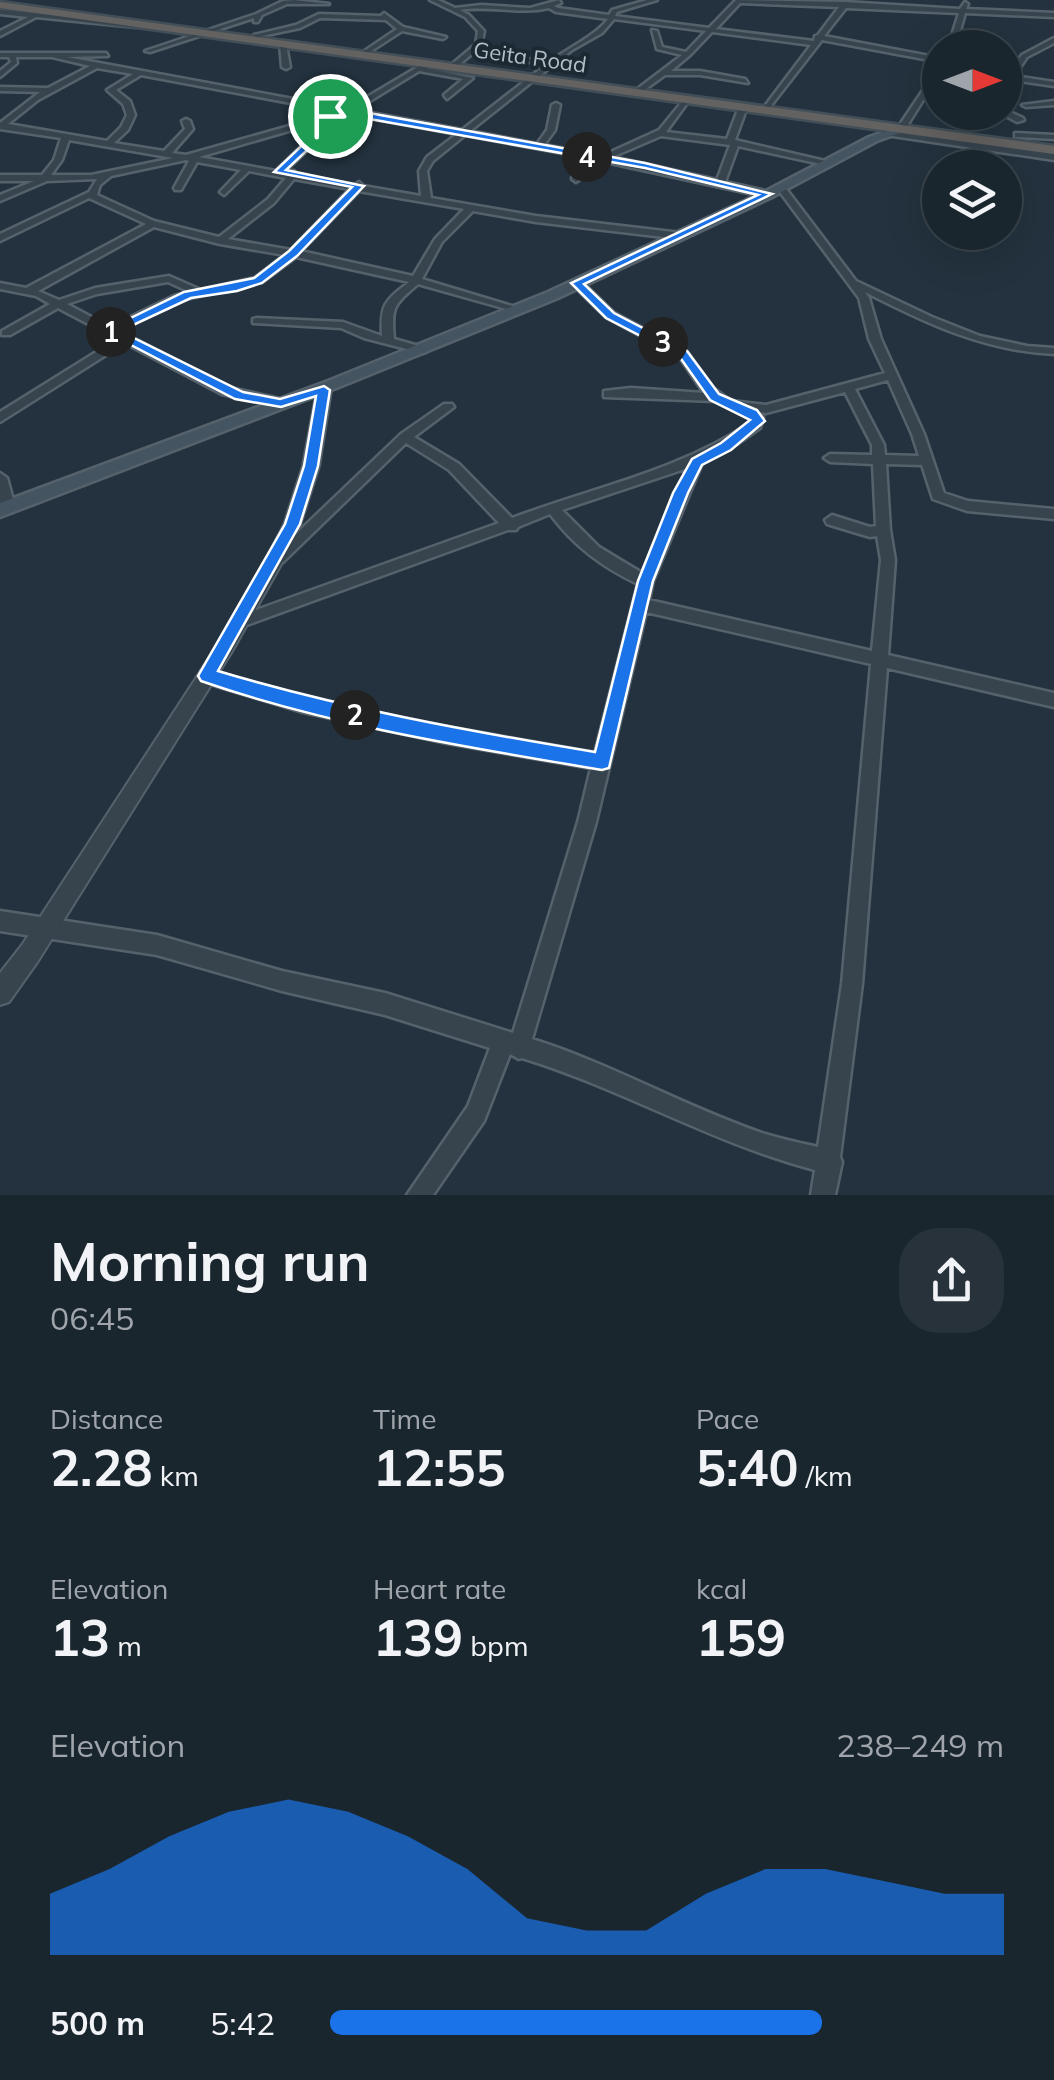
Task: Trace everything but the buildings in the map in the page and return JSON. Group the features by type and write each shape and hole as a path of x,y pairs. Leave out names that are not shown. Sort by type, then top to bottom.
{"highway":[{"name":"Geita Road","path":"0,8 262,39 423,66 639,92 1054,154"}],"main road":[{"path":"4,508 422,350 681,236 893,131"}],"street":[{"path":"434,0 457,9 476,24 482,36 479,45 454,67"},
{"path":"457,9 468,3 488,2 532,11 563,0"},
{"path":"426,198 425,164 533,78 600,32 618,8 654,0"},
{"path":"639,92 688,54 739,0 902,3 1054,15"},
{"path":"956,30 967,0"},
{"path":"148,51 258,15 288,1 326,4"},
{"path":"766,110 845,4"},
{"path":"346,6 389,18 401,29 443,37"},
{"path":"551,6 556,10 815,40 922,62"},
{"path":"0,34 41,13"},
{"path":"258,15 252,28 262,39 319,16 389,18"},
{"path":"362,55 401,29"},
{"path":"654,31 659,48 688,54"},
{"path":"1022,59 1050,42 1054,53"},
{"path":"283,44 286,67"},
{"path":"0,55 106,55"},
{"path":"0,75 15,62 12,55"},
{"path":"55,57 774,191 864,298 889,376 911,418 936,492 948,502 1054,514"},
{"path":"525,59 551,66"},
{"path":"1,126 48,90 94,66"},
{"path":"0,178 107,176 195,156 347,112 423,66 468,78 447,97"},
{"path":"124,172 116,143 132,115 127,103 112,90 140,73"},
{"path":"660,73 700,73 746,81"},
{"path":"1042,82 1054,73"},
{"path":"1022,79 1054,84"},
{"path":"0,89 48,90"},
{"path":"893,131 922,91"},
{"path":"261,110 276,98"},
{"path":"660,134 686,99"},
{"path":"538,148 551,130 556,104"},
{"path":"1026,106 1054,104"},
{"path":"721,181 744,107"},
{"path":"279,172 315,138 330,116"},
{"path":"168,152 189,130 186,121"},
{"path":"1,126 195,156 470,208 681,236"},
{"path":"600,159 660,134 732,142 830,163"},
{"path":"1018,134 1054,136"},
{"path":"0,198 49,176 66,136"},
{"path":"178,188 195,156"},
{"path":"576,179 579,161 584,156"},
{"path":"224,192 248,166"},
{"path":"220,241 271,201 294,174"},
{"path":"0,238 91,194 107,176"},
{"path":"110,331 178,298 258,280 293,254 359,186"},
{"path":"91,194 151,225 416,281 517,309"},
{"path":"388,340 386,314 390,303 416,281 438,241 470,208"},
{"path":"29,291 151,225"},
{"path":"6,332 57,304 95,290 165,280 200,293"},
{"path":"854,282 916,314 999,348 1054,351"},
{"path":"577,283 610,315 683,354 714,397"},
{"path":"0,286 29,291 57,304 226,391 281,403"},
{"path":"257,320 343,324 422,350"},
{"path":"0,418 124,339"},
{"path":"738,406 766,409 889,376"},
{"path":"824,1195 852,984 888,560 874,431 848,386"},
{"path":"0,994 207,676 275,560 292,524 311,466 324,390"},
{"path":"239,622 553,508 696,462 756,426 757,417 714,397 608,394"},
{"path":"275,560 405,438 448,408"},
{"path":"405,438 454,466 511,526"},
{"path":"830,458 927,461"},
{"path":"419,1195 476,1112 511,1046 602,762 646,581 696,462"},
{"path":"0,478 4,508"},
{"path":"553,508 600,558 646,581"},
{"path":"832,520 870,532 883,530"},
{"path":"639,604 1054,700"},
{"path":"207,676 303,705 448,736 602,762"},
{"path":"0,921 157,945 282,982 385,1004 568,1061 767,1146 830,1162"}],"route":[{"path":"347,112 645,166 768,194 577,283 610,315 683,354 720,402 752,413 758,421 726,446 696,462 680,493 639,604 602,762 448,736 393,721 303,705 207,676 292,524 311,466 324,390 281,403 240,396 110,331 188,294 237,288 258,280 293,254 359,186 279,172 315,138 330,116 347,112"}]}
